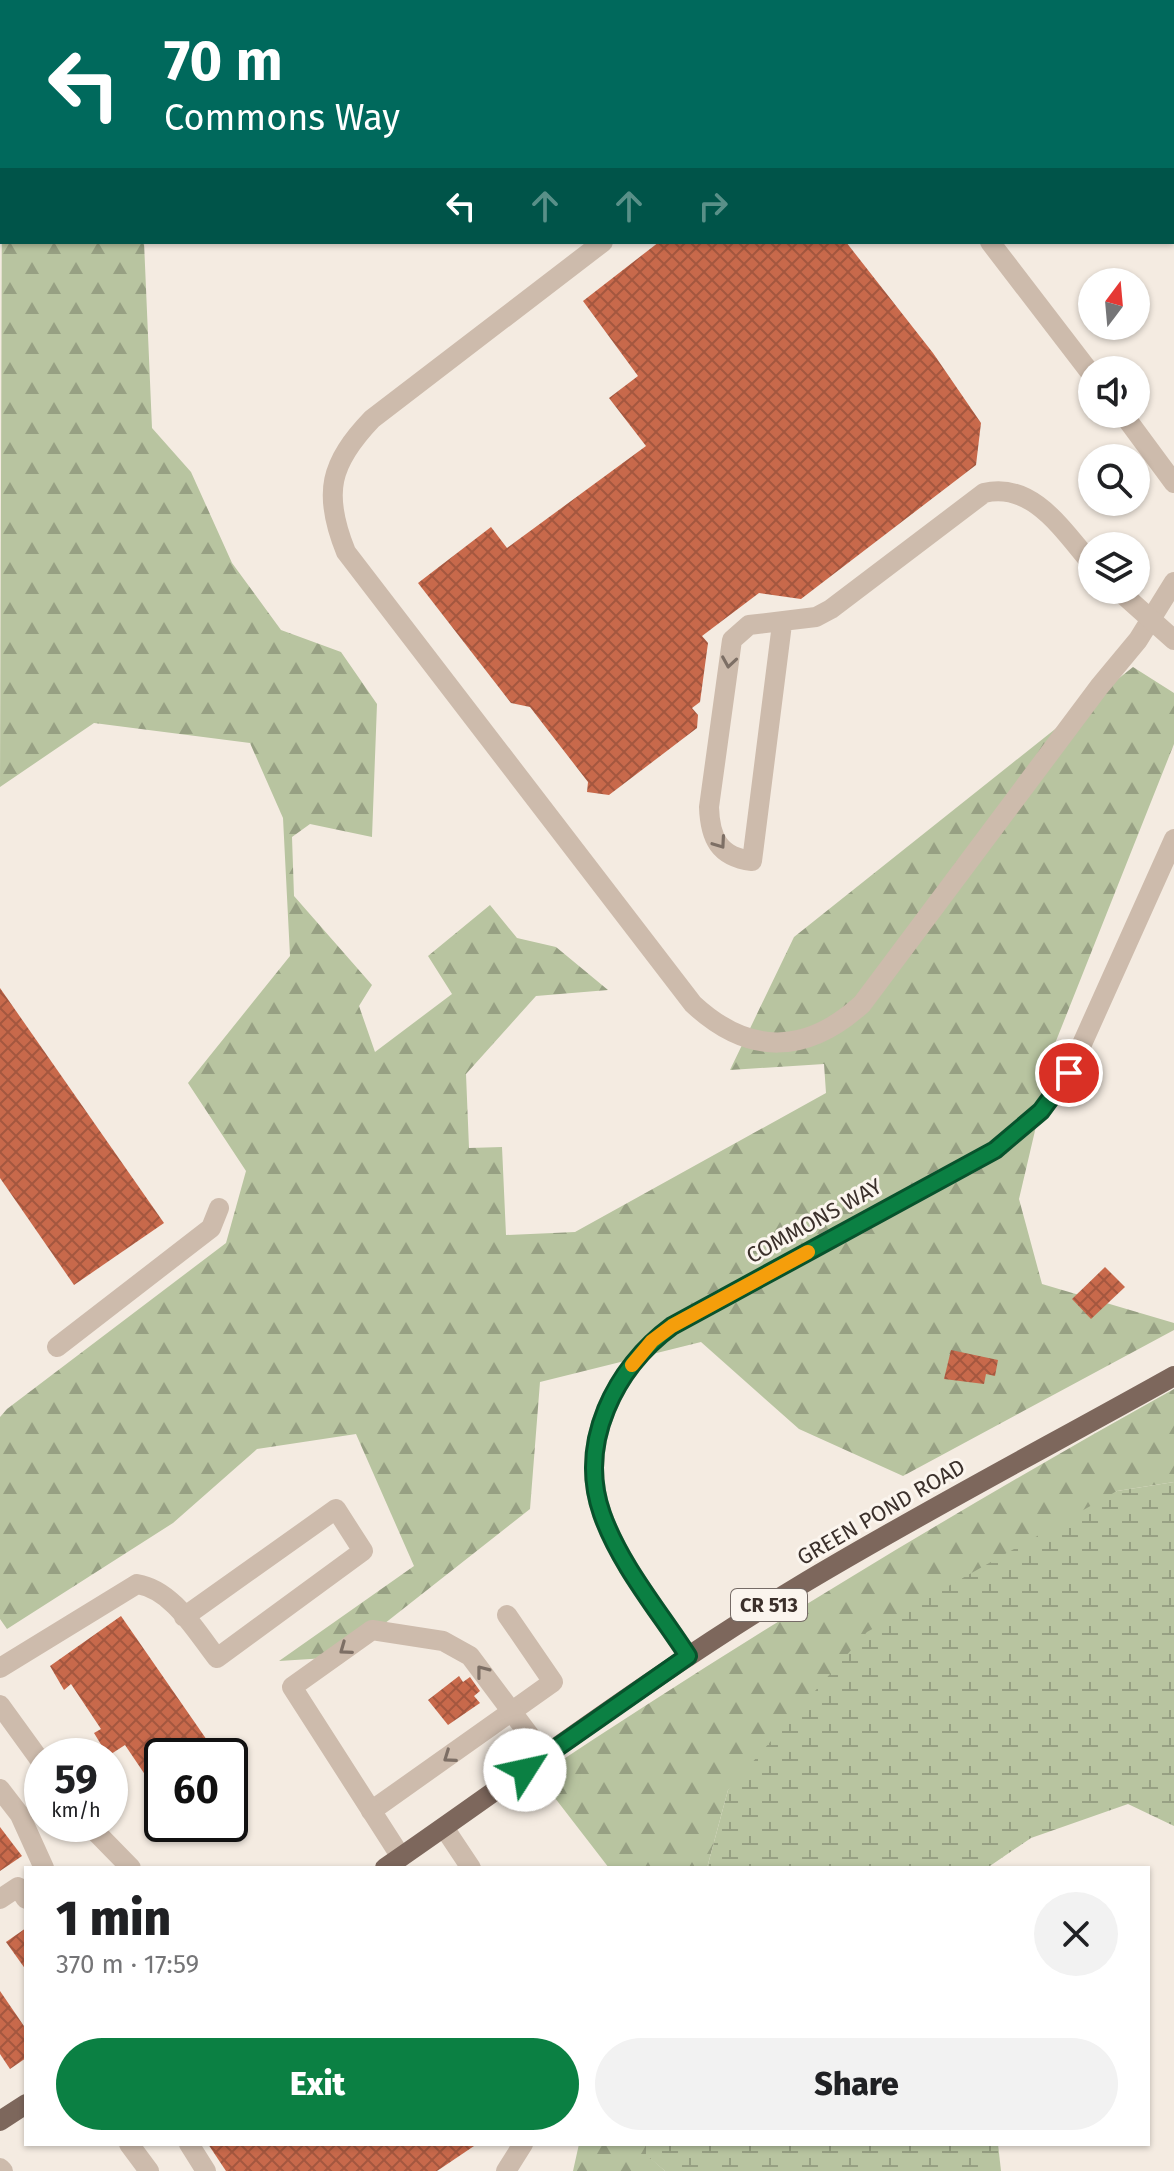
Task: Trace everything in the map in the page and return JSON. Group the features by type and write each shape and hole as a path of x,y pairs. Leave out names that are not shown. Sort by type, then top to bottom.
{"main road":[{"name":"GREEN POND ROAD","path":"393,1863 688,1656 912,1519 1174,1376"},
{"path":"0,2121 24,2105"}],"street":[{"path":"600,244 372,419 346,446 337,465 335,524 346,552 693,1004 711,1020 746,1039 792,1042 811,1038 849,1016 876,987 1150,622 1174,582"},
{"path":"992,244 1078,357"},
{"path":"1133,428 1174,483"},
{"path":"782,624 752,861 731,856 717,845 710,826 711,793 732,640 749,625 782,624 816,617 831,609 984,493 996,490 1016,493 1039,505 1078,548"},
{"path":"1132,604 1174,640"},
{"name":"COMMONS WAY","path":"688,1656 615,1544 602,1513 596,1486 597,1441 607,1402 621,1378 652,1341 672,1326 995,1150 1041,1111 1069,1073 1088,1036 1174,839"},
{"path":"57,1347 211,1228 219,1208"},
{"path":"0,1668 137,1584 155,1587 217,1658 363,1551 336,1509 184,1617"},
{"path":"371,1811 553,1682 507,1615"},
{"path":"393,1863 371,1811 292,1687 372,1630 443,1641 470,1656 545,1756"},
{"path":"0,1705 24,1738"},
{"path":"0,1789 20,1815 43,1866"},
{"path":"445,1829 470,1866"},
{"path":"106,1842 129,1866"},
{"path":"0,1899 23,1889"},
{"path":"130,2146 149,2171"},
{"path":"190,2146 206,2171"},
{"path":"506,2171 522,2146"}],"green space":[{"path":"2,244 144,244 152,428 191,472 232,563 281,630 341,652 377,704 372,837 310,824 292,837 294,896 372,985 359,1006 375,1052 452,994 428,956 490,905 517,938 556,947 608,990 536,996 466,1074 469,1148 502,1147 506,1235 575,1232 826,1093 824,1064 730,1070 794,937 1133,667 1174,693 1174,744 1056,1041 1019,1199 1042,1284 1174,1323 1174,1330 903,1476 799,1429 701,1342 540,1382 530,1509 342,1657 279,1661 414,1566 356,1434 257,1449 173,1523 7,1629 0,1619 0,1417 226,1243 246,1171 188,1083 290,956 283,818 250,743 94,723 0,787"},
{"path":"1174,1389 1174,1482 1117,1491 728,1790 708,1866 607,1866 538,1776 852,1576"},
{"path":"1174,1482 1174,1826 1128,1804 1031,1838 990,1866 708,1866 728,1790 867,1632 1117,1491"},
{"path":"579,2146 646,2146 647,2155 665,2171 573,2171"},
{"path":"646,2146 998,2146 1001,2171 665,2171 646,2155"}],"building":[{"path":"656,244 848,244 933,353 981,423 976,465 801,599 759,593 702,636 708,643 700,702 692,708 698,715 697,728 609,795 587,792 588,782 530,707 511,703 418,583 491,527 507,548 646,446 609,398 638,376 583,301"},
{"path":"0,988 164,1223 74,1285 0,1178"},
{"path":"1105,1267 1125,1287 1091,1319 1072,1299"},
{"path":"951,1350 998,1360 995,1376 986,1374 984,1384 944,1379"},
{"path":"121,1616 206,1738 144,1738 144,1773 128,1749 128,1738 97,1738 94,1733 101,1729 71,1684 64,1690 50,1666"},
{"path":"459,1676 463,1682 470,1677 480,1691 474,1696 480,1703 448,1725 428,1700"},
{"path":"0,1827 22,1856 0,1871"},
{"path":"24,1929 24,1967 6,1942"},
{"path":"0,1991 24,2026 24,2059 10,2069 0,2054"},
{"path":"209,2146 474,2146 437,2171 226,2171"}],"slow traffic":[{"path":"632,1365 652,1341 672,1326 808,1252"}],"route":[{"path":"525,1770 688,1656 615,1544 602,1513 596,1486 597,1441 607,1402 621,1378 652,1341 672,1326 995,1150 1041,1111 1069,1073"}]}
